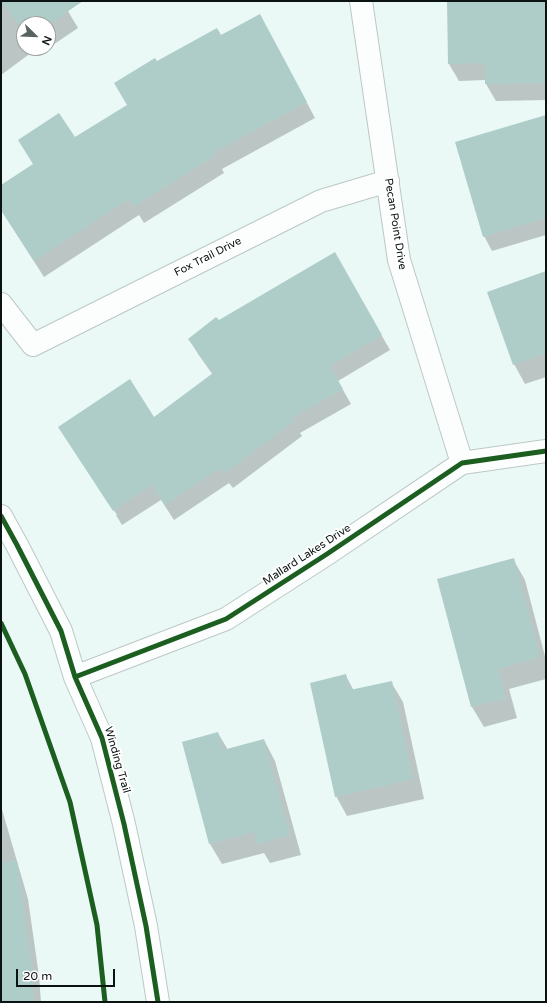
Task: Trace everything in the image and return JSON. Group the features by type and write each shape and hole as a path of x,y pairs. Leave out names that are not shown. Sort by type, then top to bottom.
{"street":[{"name":"Pecan Point Drive","path":"361,1 399,260 462,464"},
{"name":"Fox Trail Drive","path":"1,304 33,345 321,201 388,181"},
{"name":"Mallard Lakes Drive","path":"75,677 226,619 462,464 546,451"},
{"name":"Winding Trail","path":"1,516 17,544 61,631 75,677 102,738 123,817 146,926 158,1002"}],"building":[{"path":"2,1 83,1 56,20 56,16 16,16 16,21"},
{"path":"447,1 546,1 546,83 485,84 485,63 448,64"},
{"path":"260,14 307,102 213,153 215,156 133,207 129,199 34,261 1,210 1,185 33,164 18,140 59,113 75,137 127,105 114,83 155,58 157,61 217,28 221,35"},
{"path":"546,115 546,218 483,237 455,142"},
{"path":"335,252 382,335 330,366 343,389 292,418 294,421 224,474 220,468 165,505 152,485 113,511 58,427 130,379 154,417 213,373 188,339 216,317 219,320"},
{"path":"546,271 546,353 513,365 487,292"},
{"path":"514,558 540,657 498,669 506,698 471,707 437,579"},
{"path":"346,674 350,690 392,681 413,779 335,797 310,683"},
{"path":"218,732 223,750 264,739 290,835 257,844 254,832 209,844 182,742"},
{"path":"17,861 31,961 34,1002 1,1002 1,862"}],"cycle path":[{"path":"75,677 226,619 327,554 462,463 546,451"},
{"path":"1,516 61,631 75,677 102,738 124,824 146,926 158,1002"},
{"path":"1,623 25,674 70,802 97,925 105,1002"}]}
